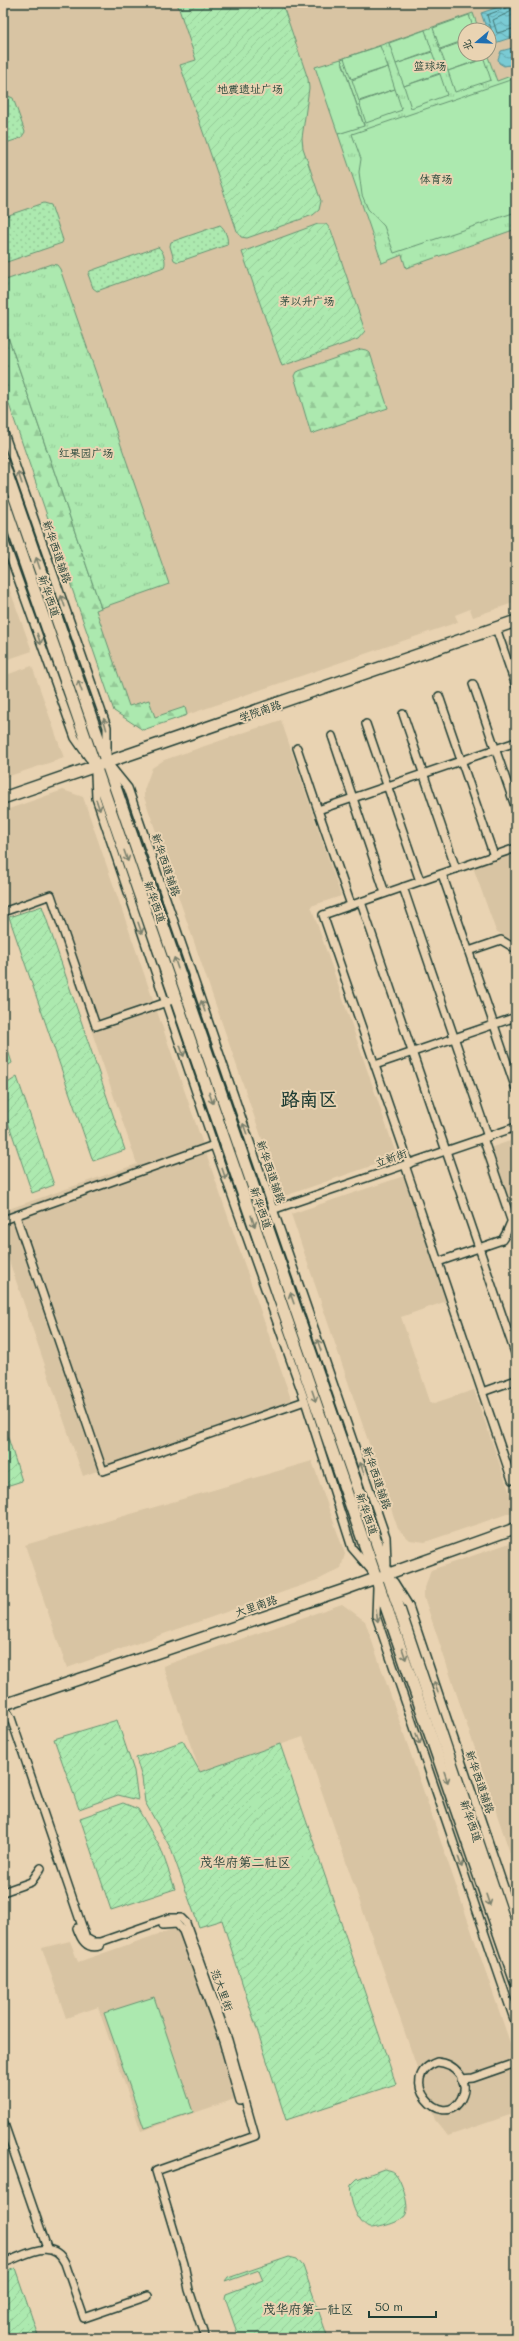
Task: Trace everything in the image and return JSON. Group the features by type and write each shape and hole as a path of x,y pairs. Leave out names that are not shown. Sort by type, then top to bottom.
{"main road":[{"name":"新华西道","path":"3,463 107,762 382,1575 516,1982"},
{"name":"新华西道","path":"3,500 95,766 171,1001 382,1575 516,1955"},
{"name":"学院南路","path":"3,798 516,622"}],"street":[{"name":"新华西道辅路","path":"3,430 107,727 107,762 128,788 272,1210 386,1537 376,1616 516,2025"},
{"path":"3,537 75,738 95,766"},
{"path":"496,628 516,686"},
{"path":"473,684 516,809"},
{"path":"439,696 494,856"},
{"path":"403,714 456,869"},
{"path":"366,724 420,881"},
{"path":"332,736 385,893"},
{"path":"318,810 516,742"},
{"path":"297,748 351,905"},
{"path":"516,848 323,915 375,1065 438,1262 512,1480 516,1479"},
{"path":"442,874 516,1089"},
{"path":"404,887 455,1038 486,1137 514,1217 509,1232 502,1240 438,1262"},
{"path":"3,912 51,895 96,1026 171,1001"},
{"path":"361,902 479,1248 513,1337 516,1356"},
{"path":"469,951 501,940 516,949"},
{"name":"新华西道辅路","path":"171,1001 214,1145 305,1401 352,1548 382,1575 409,1606 516,1923"},
{"path":"375,1065 516,1017"},
{"name":"立新街","path":"272,1210 516,1127"},
{"path":"3,1220 214,1145"},
{"path":"16,1216 103,1471 305,1401"},
{"path":"482,1392 516,1380"},
{"name":"大里南路","path":"3,1706 516,1528"},
{"name":"范大里街","path":"3,1706 83,1942 90,1946 97,1947 169,1923 177,1924 183,1931 223,2041 250,2134 151,2169 181,2265 185,2292 201,2338"},
{"name":"范大里街","path":"3,1706 11,1718 86,1938 93,1942 100,1942 169,1918 181,1918 186,1923 228,2040 256,2136 156,2171 184,2264 189,2290 206,2338"},
{"path":"3,1892 31,1882 41,1868"},
{"path":"437,2062 451,2065 457,2070 461,2079 464,2088 460,2100 450,2108 443,2110 431,2106 426,2101 419,2083 425,2069 437,2062"},
{"path":"461,2079 473,2078 516,2063"},
{"path":"3,2121 47,2248"},
{"path":"3,2263 47,2248 55,2250 62,2256 84,2318 148,2296"}],"shaded area":[{"path":"3,3 516,3 516,602 473,617 470,609 455,615 458,622 143,730 114,711 3,387"},
{"path":"3,571 32,651 3,661"},
{"path":"516,639 516,674 505,643"},
{"path":"32,666 64,758 3,778 3,676"},
{"path":"281,720 341,896 311,906 397,1157 282,1197 144,797 144,790 152,768 164,760"},
{"path":"63,790 83,797 292,1402 83,1476 3,1243 3,1211 137,1164 45,895 3,909 3,811"},
{"path":"516,852 516,943 496,931 473,867"},
{"path":"516,1139 516,1210 503,1214 481,1151"},
{"path":"404,1176 447,1301 401,1317 431,1404 474,1390 516,1511 425,1542 410,1540 398,1529 291,1214"},
{"path":"312,1461 345,1554 341,1568 320,1579 67,1668 25,1545"},
{"path":"516,1541 516,1871 423,1594 431,1570"},
{"path":"342,1604 365,1621 516,2060 516,2113 448,2136 435,2120 303,1737 200,1772 163,1666"},
{"path":"173,1929 180,1931 238,2098 141,2131 98,2007 66,2018 42,1948 70,1941 78,1962"}],"green space":[{"name":"地震遗址广场","path":"177,3 282,3 308,79 309,88 302,138 303,148 321,201 319,210 313,215 247,238 241,237 237,231 180,65 196,60"},
{"name":"体育场","path":"473,13 476,22 457,22 457,62 490,62 497,81 516,74 516,229 406,268 402,255 382,263 338,134 364,125 341,59"},
{"path":"469,15 471,22 457,22 457,43 440,49 433,28"},
{"path":"425,30 432,51 396,64 389,43"},
{"path":"457,44 457,62 473,62 448,71 440,50"},
{"path":"380,46 388,67 351,79 344,58"},
{"name":"篮球场","path":"432,52 440,73 404,86 396,64"},
{"path":"341,59 364,126 338,134 315,67"},
{"path":"475,62 485,62 491,80 455,92 448,71"},
{"path":"388,67 395,89 359,101 352,80"},
{"path":"440,74 447,95 411,108 404,86"},
{"name":"体育场","path":"516,78 516,212 394,253 384,226 368,209 362,195 359,172 361,159 352,134"},
{"path":"395,89 402,110 366,123 359,102"},
{"path":"6,95 13,98 25,132 21,138 3,144 3,97"},
{"path":"44,203 51,205 63,240 62,243 7,262 3,257 3,217"},
{"name":"茅以升广场","path":"318,224 326,224 331,230 365,331 358,339 282,366 242,252"},
{"path":"220,225 226,234 227,245 178,262 174,260 170,246 171,242"},
{"path":"158,247 164,256 164,267 97,291 93,288 88,274 90,271"},
{"name":"红果园广场","path":"51,264 57,265 60,269 169,584 101,608 3,322 3,281"},
{"path":"3,322 101,608 96,610 129,706 149,700 155,717 185,707 187,715 143,730 114,711 3,387"},
{"path":"361,349 370,353 388,408 311,434 294,376 296,372"},
{"path":"42,906 125,1150 93,1161 9,917"},
{"path":"3,1035 12,1063 3,1068"},
{"path":"17,1077 54,1185 32,1193 3,1107 3,1086"},
{"path":"3,1422 22,1481 3,1487"},
{"path":"117,1720 134,1771 138,1800 118,1795 79,1809 54,1739"},
{"path":"183,1741 200,1772 280,1744 396,2084 286,2120 222,1920 199,1927 171,1849 145,1802 142,1778 136,1758"},
{"path":"123,1803 138,1809 161,1849 175,1889 111,1910 80,1818"},
{"path":"154,1997 193,2112 144,2128 104,2013"},
{"path":"384,2169 394,2172 400,2181 406,2199 406,2214 400,2220 395,2222 384,2226 369,2228 361,2221 354,2210 350,2190 351,2185 357,2179"},
{"path":"289,2257 297,2259 303,2266 328,2338 239,2338 225,2298 226,2294 263,2280 259,2270 225,2282 228,2278"},
{"path":"15,2268 39,2338 3,2338 3,2273"}],"water":[{"path":"510,3 516,3 516,36 497,42 497,22 484,22 481,13"},
{"path":"516,47 516,59 510,65 504,66 499,63 498,59 501,51"}],"district":[{"name":"路南区","path":"309,1099"},
{"name":"茂华府第二社区","path":"245,1862"},
{"name":"茂华府第一社区","path":"308,2309"}]}
